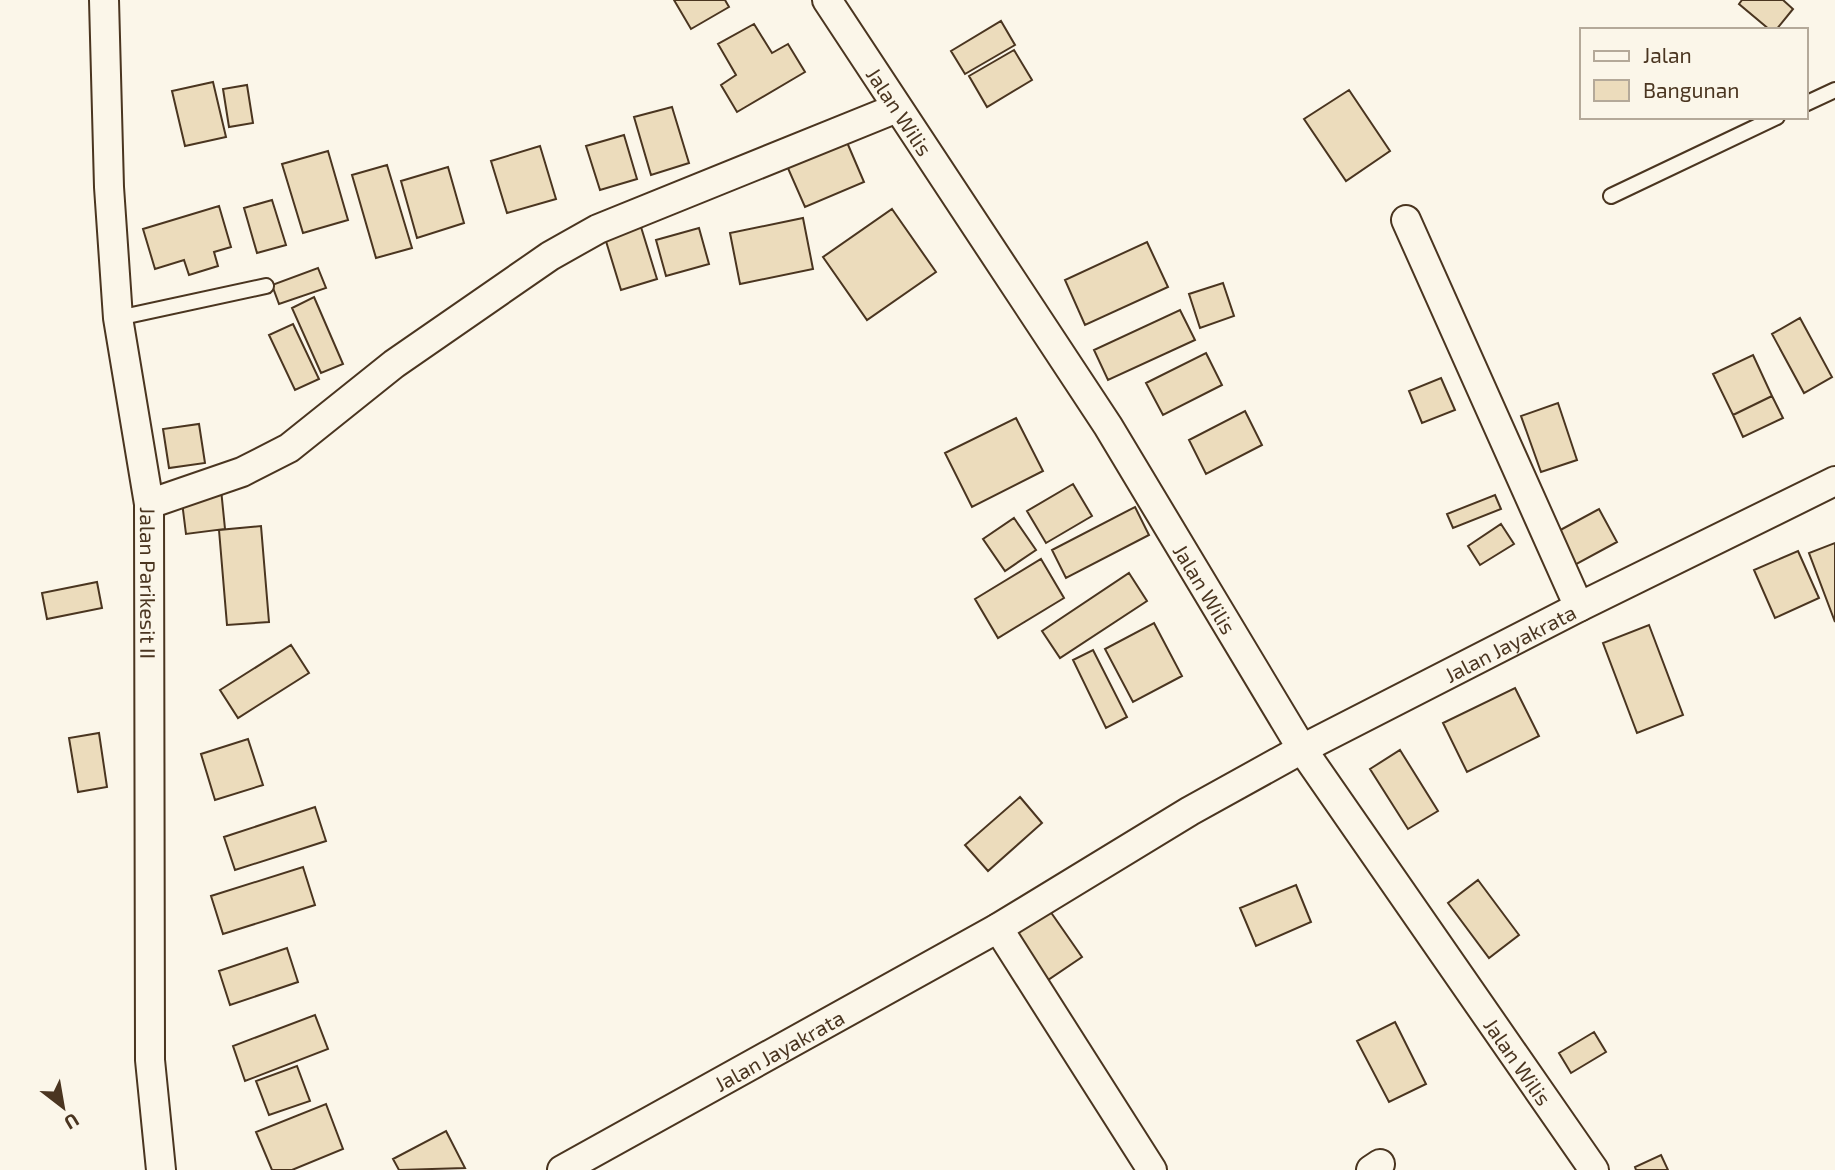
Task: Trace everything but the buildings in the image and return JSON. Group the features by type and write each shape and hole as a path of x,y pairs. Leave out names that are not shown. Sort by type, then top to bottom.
{"street":[{"name":"Jalan Parikesit II","path":"104,0 109,187 118,318 149,504 150,1060 161,1170"},
{"name":"Jalan Wilis","path":"827,0 1108,426 1302,749 1594,1170"},
{"path":"149,504 242,472 289,448 394,364 550,256 598,229 897,108"},
{"path":"1406,220 1579,607"},
{"name":"Jalan Jayakrata","path":"562,1170 998,928 1189,811 1302,749 1579,607 1835,481"},
{"path":"998,928 1152,1170"}],"lane":[{"path":"1807,103 1835,90"},
{"path":"1611,196 1773,119"},
{"path":"118,318 265,286"}]}
